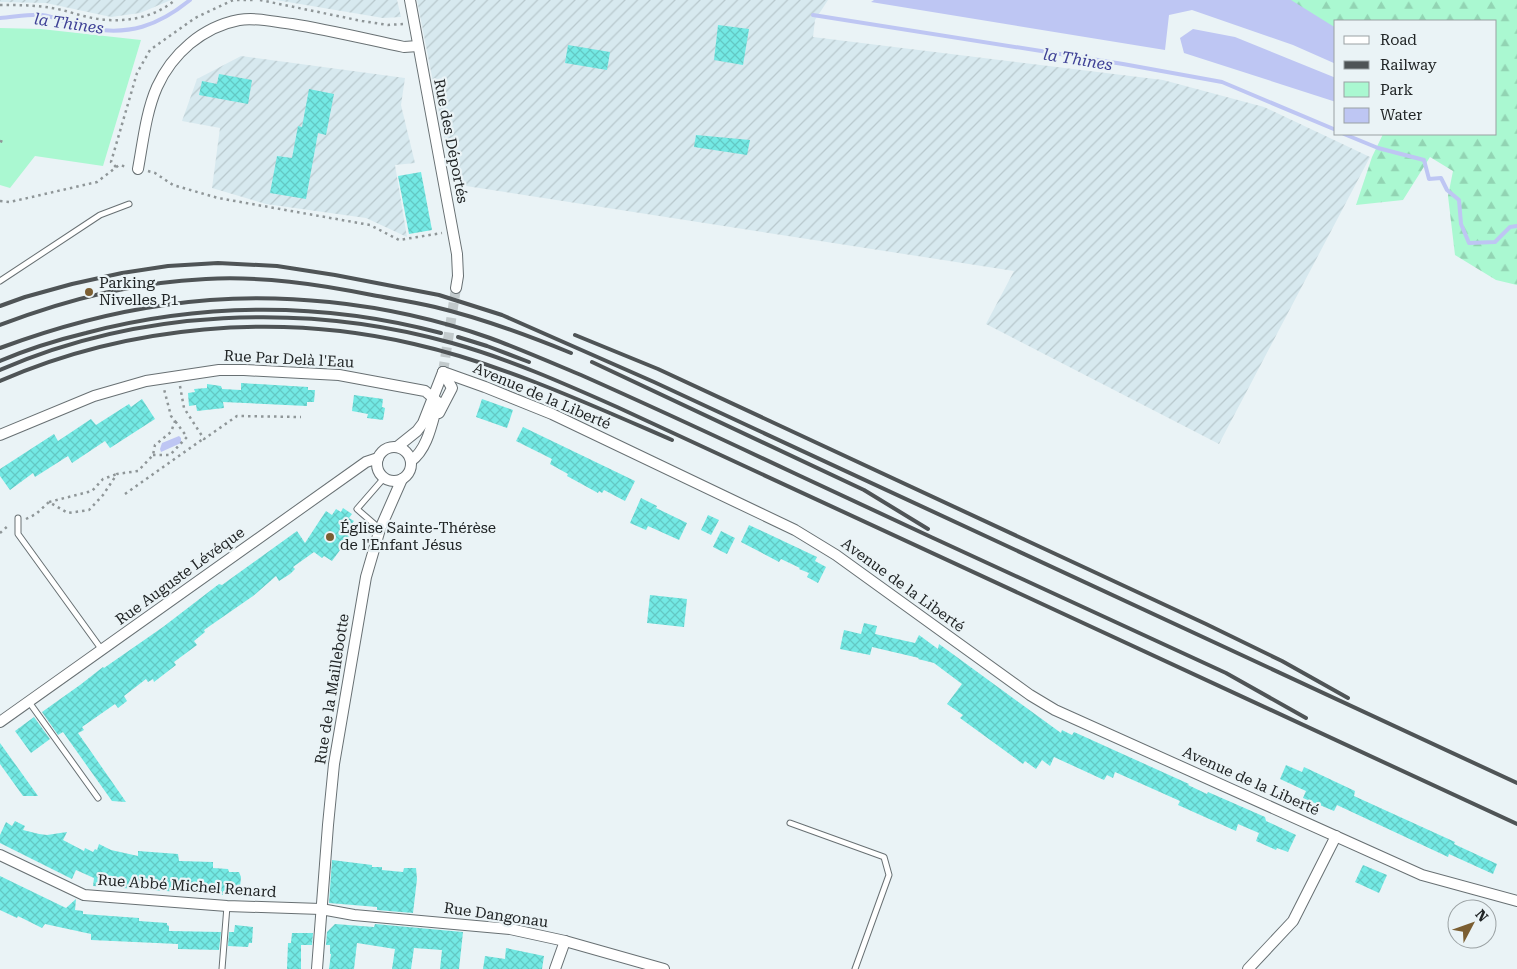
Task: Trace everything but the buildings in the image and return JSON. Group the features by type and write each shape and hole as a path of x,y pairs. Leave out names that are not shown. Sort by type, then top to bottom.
{"street":[{"name":"Rue des Déportés","path":"410,0 457,254 458,276 456,288"},
{"path":"138,169 147,122 160,81 168,67 186,45 213,28 239,20 261,19 404,47 418,46"},
{"name":"Rue Par Delà l'Eau","path":"0,434 94,396 146,380 219,370 339,375 425,391 434,397"},
{"path":"397,447 408,453 411,461 410,470 402,479 395,481 384,478 378,470 378,458 386,449 397,447 417,431 423,422 443,372"},
{"path":"411,461 419,455 452,388 443,372"},
{"name":"Avenue de la Liberté","path":"443,372 552,414 795,530 836,555 1030,695 1055,710 1422,875 1517,901"},
{"path":"428,434 438,402 434,397"},
{"name":"Rue Auguste Lévéque","path":"0,722 366,462 378,458"},
{"name":"Rue de la Maillebotte","path":"317,969 334,764 366,577 380,529 402,479"},
{"path":"1248,969 1292,921 1336,836"},
{"name":"Rue Abbé Michel Renard","path":"0,855 84,895 227,906 321,909"},
{"name":"Rue Dangonau","path":"321,909 354,915 510,929 565,941 664,969"},
{"path":"555,969 565,941"}],"lane":[{"path":"0,281 100,215 129,204"},
{"path":"380,529 357,509 384,478"},
{"path":"18,518 18,534 102,650"},
{"path":"29,702 98,798"},
{"path":"790,823 884,857 889,875 855,969"},
{"path":"222,969 227,906"}],"path":[{"path":"0,5 34,5 62,10 89,18 119,21 156,13 175,0"},
{"path":"260,0 388,25 414,24"},
{"path":"0,141 6,143"},
{"path":"111,162 116,168"},
{"path":"0,202 10,202 97,182 119,165 155,173 173,185 218,198 370,225 399,240 453,232"},
{"path":"178,375 184,408 204,439"},
{"path":"152,455 170,455 187,437 171,416 161,378"},
{"path":"125,494 237,416 301,417"},
{"path":"18,518 22,521 36,514 49,502 92,491 103,479 117,474 138,471 152,455 155,445 171,432 175,421"},
{"path":"49,502 68,513 88,510 103,495 117,474"}],"shaded area":[{"path":"0,0 171,0 140,13 111,17 46,3 0,2"},
{"path":"276,0 397,0 401,17 383,18"},
{"path":"417,0 828,0 815,20 813,37 1163,80 1264,107 1370,157 1219,444 986,324 1014,271 453,184"},
{"path":"241,56 405,78 401,105 415,163 395,165 407,237 366,218 266,204 212,188 220,128 182,121 197,79"}],"green space":[{"path":"1270,0 1517,0 1517,285 1496,280 1455,255 1448,196 1453,171 1430,157 1403,200 1356,205 1372,157 1383,135 1497,135 1497,20 1334,20 1334,42"},
{"path":"0,28 41,29 141,40 103,166 35,156 10,188 0,185"}],"water":[{"path":"874,0 1291,0 1334,27 1334,63 1293,45 1192,10 1169,15 1165,50 871,2"},
{"path":"1193,29 1235,37 1334,77 1334,101 1184,53 1180,38"},
{"path":"179,436 181,443 161,452 162,443"}],"waterway":[{"name":"la Thines","path":"0,18 42,15 87,28 116,31 130,30 154,22 190,0"},
{"name":"la Thines","path":"813,15 1123,64 1222,82 1334,129"},
{"name":"la Thines","path":"1346,135 1378,148 1424,160 1429,179 1441,178 1447,190 1459,200 1461,224 1469,243 1495,242 1510,227 1517,226"}],"tunnel":[{"path":"443,372 456,288"}],"railway":[{"path":"0,306 72,284 122,273 168,266 218,263 277,266 439,295 502,315 654,382 1517,783"},
{"path":"0,325 75,300 127,288 206,279 269,280 331,287 435,307 504,327 571,353"},
{"path":"0,348 102,317 144,308 205,300 246,298 329,302 412,315 451,326 524,351 662,411 1226,673 1306,718"},
{"path":"0,361 53,342 86,333 130,323 219,311 308,311 397,323 441,333"},
{"path":"0,370 53,350 109,334 166,324 223,318 281,317 339,321 396,330 473,349 556,380 617,407 1517,824"},
{"path":"0,381 49,362 100,347 151,336 204,329 310,328 362,334 414,344 480,362 545,386 672,440"},
{"path":"575,335 658,369 1206,624 1282,661 1348,698"},
{"path":"458,337 529,362"},
{"path":"592,362 864,490 928,529"}],"place":[{"name":"Parking Nivelles P1","path":"89,292"},
{"name":"Église Sainte-Thérèse de l'Enfant Jésus","path":"330,537"}]}
